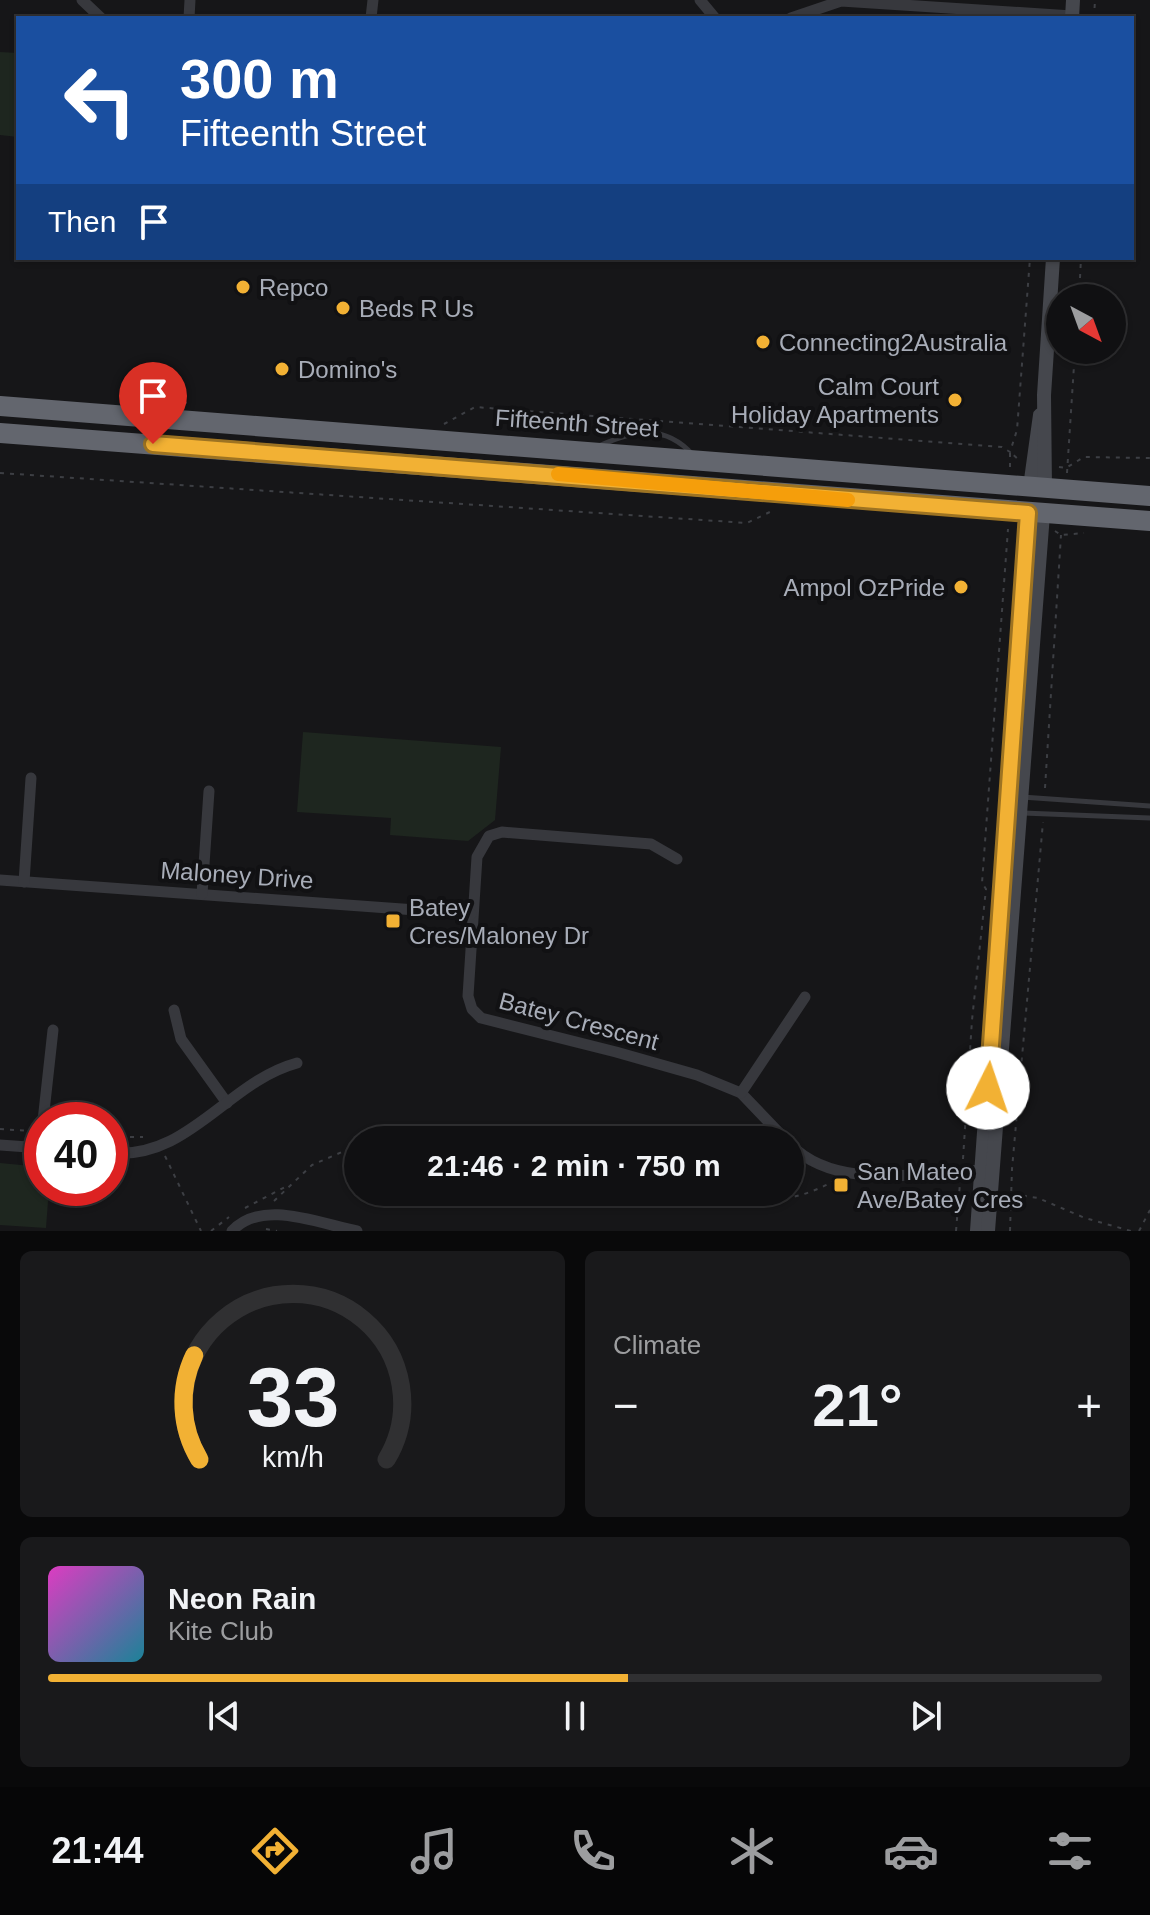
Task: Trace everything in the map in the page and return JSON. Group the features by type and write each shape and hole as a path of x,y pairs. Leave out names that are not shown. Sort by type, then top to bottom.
{"highway":[{"name":"Fifteenth Street","path":"0,406 1150,496"},
{"path":"269,452 271,426"},
{"path":"0,433 824,498 1063,524 1150,521"},
{"path":"824,498 827,471"},
{"path":"1035,521 1038,488"}],"street":[{"path":"82,0 99,16"},
{"path":"189,16 190,0"},
{"path":"700,0 713,16"},
{"path":"813,13 841,1 1059,16"},
{"path":"1038,488 1053,260"},
{"path":"977,1231 987,1170 1020,813 1035,521"},
{"path":"988,1231 987,1170 1035,521"},
{"path":"24,882 31,778"},
{"path":"202,894 209,791"},
{"name":"Batey Crescent","path":"677,859 651,844 502,832 489,836 481,844 471,914 468,996 472,1009 481,1018 697,1075 741,1093 773,1126"},
{"name":"Maloney Drive","path":"0,880 471,914"},
{"path":"741,1093 805,997"},
{"path":"174,1010 181,1039 227,1103"},
{"path":"46,1102 53,1030"},
{"path":"128,1153 162,1147 271,1073 297,1063"},
{"path":"0,1145 24,1147"},
{"name":"Batey Crescent","path":"804,1154 818,1164 843,1173 959,1175 987,1170"},
{"path":"232,1231 241,1223 263,1214 357,1231"}],"lane":[{"path":"1021,797 1150,806"},
{"path":"1020,813 1150,818"}],"path":[{"path":"431,423 444,424 475,407 1002,447 1010,452 1017,430 1030,260"},
{"path":"1080,284 1081,260"},
{"path":"1074,364 1066,468 1084,457 1150,458"},
{"path":"126,399 195,404"},
{"path":"0,473 747,523 775,509"},
{"path":"956,1231 986,889 982,883 1007,528 1035,521 1063,524 1097,534"},
{"path":"1044,801 1063,524"},
{"path":"1010,1231 1043,814"},
{"path":"0,1129 24,1131"},
{"path":"128,1137 145,1137"},
{"path":"162,1147 201,1231"},
{"path":"263,1214 291,1183 323,1158 344,1150"},
{"path":"804,1195 835,1181"},
{"path":"244,1208 291,1183"},
{"path":"1012,1193 1038,1198 1085,1218 1131,1231"},
{"path":"1139,1231 1150,1210"},
{"path":"211,1231 233,1214"}],"shaded area":[{"path":"0,52 16,53 16,137 0,135"},
{"path":"303,732 501,747 495,820 468,841 390,835 391,818 297,812"},
{"path":"0,1163 24,1165 24,1206 48,1206 46,1228 0,1225"}],"slow traffic":[{"path":"558,474 848,500"}],"place":[{"name":"Repco","path":"243,287"},
{"name":"Beds R Us","path":"343,308"},
{"name":"Connecting2Australia","path":"763,342"},
{"name":"Domino's","path":"282,369"},
{"name":"Calm Court Holiday Apartments","path":"955,400"},
{"name":"Ampol OzPride","path":"961,587"},
{"name":"Batey Cres/Maloney Dr","path":"393,921"},
{"name":"San Mateo Ave/Batey Cres","path":"841,1185"}],"route":[{"path":"153,444 1028,513 988,1088"}]}
